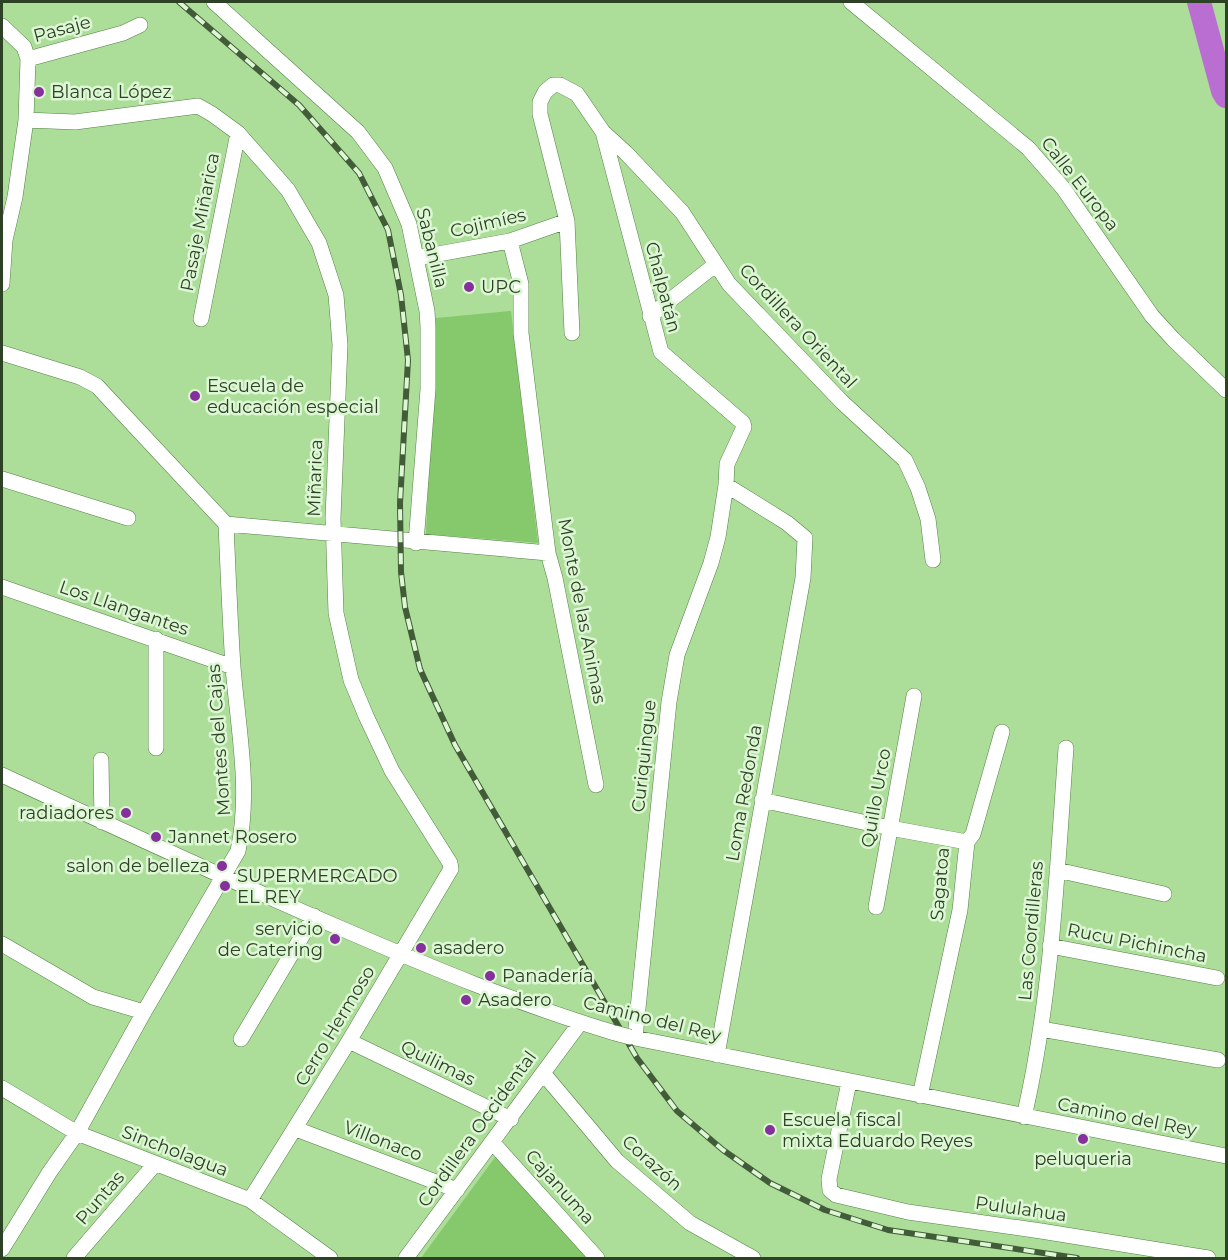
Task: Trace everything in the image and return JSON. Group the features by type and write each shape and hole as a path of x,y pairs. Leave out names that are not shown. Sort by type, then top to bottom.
{"street":[{"name":"Sabanilla","path":"214,2 358,132 385,168 409,224 427,311 428,327 428,389 416,543"},
{"name":"Calle Europa","path":"850,2 1028,148 1063,188 1152,316 1180,347 1227,390"},
{"name":"Pasaje","path":"28,59 123,33 140,25"},
{"path":"2,26 24,47 28,59 26,120 15,197 3,239 2,284"},
{"name":"Cordillera Oriental","path":"567,221 540,114 540,102 545,92 553,86 560,85 577,93 603,132 682,212 729,284 842,402 905,460 918,488 928,519 933,561"},
{"name":"Miñarica","path":"26,120 75,122 198,106 238,133 288,190 319,243 336,295 340,345 333,535 334,601 351,680 392,771 450,863 450,869"},
{"name":"Chalpatán","path":"603,132 661,352 743,423 743,429 727,464 726,485"},
{"name":"Pasaje Miñarica","path":"201,319 238,133"},
{"name":"Cojimíes","path":"416,258 510,241 567,221"},
{"path":"567,221 572,333"},
{"name":"Monte de las Animas","path":"510,241 521,284 521,333 549,553 596,785"},
{"path":"650,316 716,266"},
{"path":"2,353 80,377 97,386 226,524 416,543 549,553"},
{"path":"2,479 128,518"},
{"name":"Loma Redonda","path":"717,1055 803,578 805,537 726,485"},
{"name":"Curiquingue","path":"626,1036 676,655 711,563 718,537 726,485"},
{"name":"Montes del Cajas","path":"2,1249 48,1173 77,1134 144,1012 238,851 244,825 245,799 233,667 226,524"},
{"name":"Los Llangantes","path":"2,587 233,667"},
{"path":"156,639 156,748"},
{"name":"Quillo Urco","path":"876,907 914,696"},
{"path":"967,842 973,834 1002,732"},
{"name":"Las Coordilleras","path":"1024,1117 1041,1029 1057,870 1066,748"},
{"path":"101,760 102,822"},
{"name":"Camino del Rey","path":"2,775 223,877 400,954 580,1023 626,1036 717,1055 1227,1156"},
{"name":"Sagatoa","path":"762,800 967,842 960,910 920,1096"},
{"name":"Cerro Hermoso","path":"250,1200 296,1129 450,869"},
{"path":"1057,870 1164,894"},
{"path":"241,1039 314,916"},
{"path":"2,944 93,998 144,1012"},
{"name":"Rucu Pichincha","path":"1050,946 1217,978"},
{"name":"Cordillera Occidental","path":"406,1258 580,1023"},
{"path":"1041,1029 1218,1060"},
{"name":"Quilimas","path":"349,1041 510,1119"},
{"name":"Corazón","path":"543,1074 617,1161 690,1223 753,1258"},
{"name":"Pululahua","path":"849,1082 829,1179 830,1190 836,1195 908,1212 1208,1258"},
{"name":"Sincholagua","path":"2,1088 77,1134 250,1200 330,1258"},
{"name":"Villonaco","path":"296,1129 457,1190"},
{"name":"Cajanuma","path":"493,1143 597,1258"},
{"name":"Puntas","path":"75,1258 155,1164"}],"green space":[{"path":"511,311 538,543 426,534 436,318"},
{"path":"496,1156 590,1258 421,1258"}],"waterway":[{"path":"1199,2 1226,96"}],"railway":[{"path":"179,2 299,105 359,173 388,230 401,295 408,360 400,503 401,572 405,607 420,669 455,745 637,1058 677,1111 723,1150 770,1183 825,1210 888,1230 1077,1258"}],"place":[{"name":"Blanca López","path":"39,92"},
{"name":"UPC","path":"469,287"},
{"name":"Escuela de educación especial","path":"195,396"},
{"name":"radiadores","path":"126,813"},
{"name":"Jannet Rosero","path":"156,837"},
{"name":"salon de belleza","path":"222,866"},
{"name":"SUPERMERCADO EL REY","path":"225,886"},
{"name":"servicio de Catering","path":"335,939"},
{"name":"asadero","path":"421,948"},
{"name":"Panadería","path":"490,976"},
{"name":"Asadero","path":"466,1000"},
{"name":"Escuela fiscal mixta Eduardo Reyes","path":"770,1130"},
{"name":"peluqueria","path":"1083,1139"}]}
